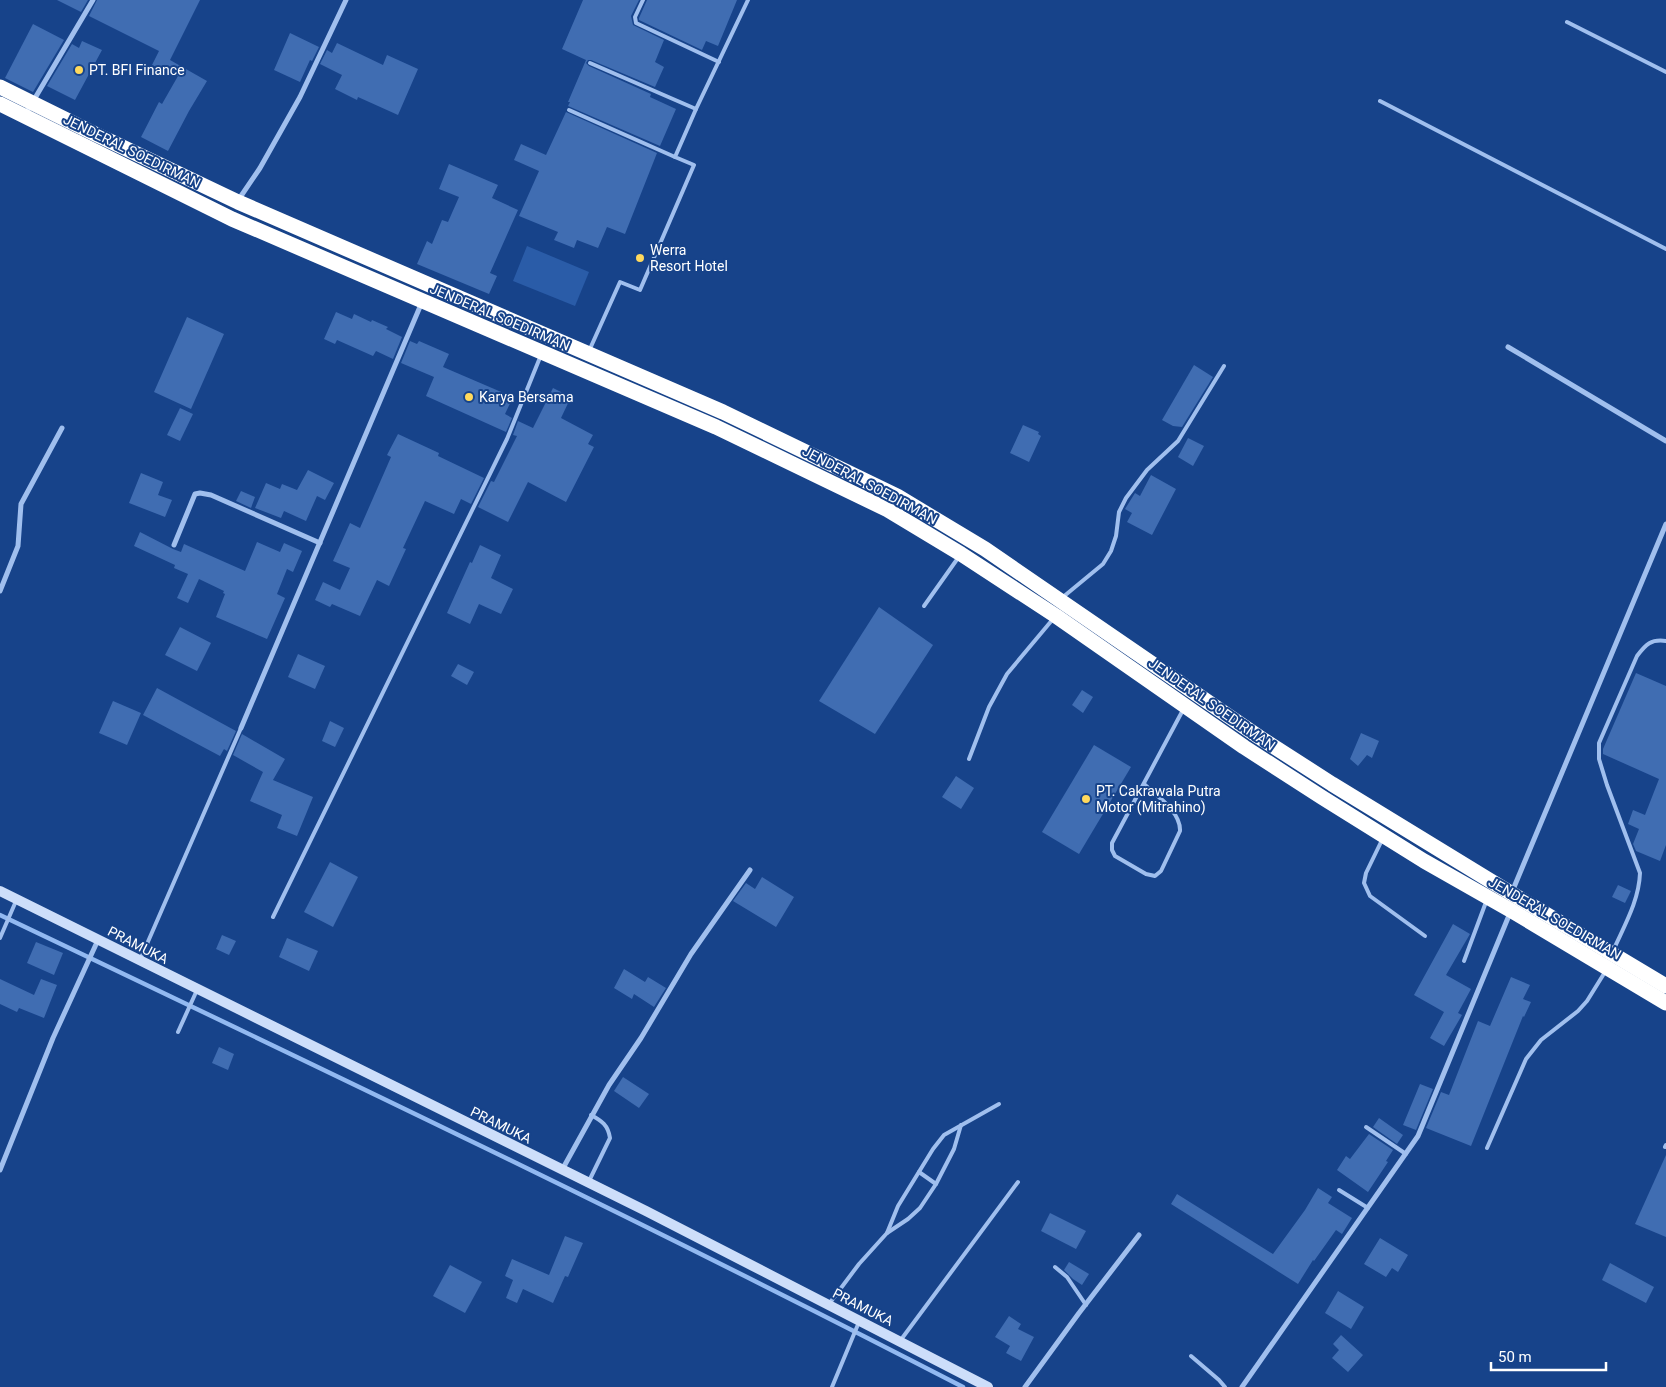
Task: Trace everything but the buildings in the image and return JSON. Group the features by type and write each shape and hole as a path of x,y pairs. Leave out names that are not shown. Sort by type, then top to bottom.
{"highway":[{"name":"JENDERAL SOEDIRMAN","path":"0,87 28,109 232,219 716,427 888,510 961,554 1056,616 1244,747 1424,861 1512,911 1609,961 1666,986"},
{"name":"JENDERAL SOEDIRMAN","path":"0,104 28,109 95,134 238,202 732,416 897,496 948,526 1060,600 1259,737 1357,800 1511,894 1609,961 1666,1003"}],"street":[{"path":"28,109 93,0"},
{"path":"238,202 260,168 300,97 346,0"},
{"path":"240,728 422,302"},
{"path":"1508,347 1666,441"},
{"path":"0,590 18,546 21,504 62,428"},
{"path":"174,545 195,494 200,493 211,495 320,543"},
{"path":"1511,894 1666,524"},
{"path":"562,1170 591,1115 641,1038 691,954 750,870"},
{"name":"PRAMUKA","path":"0,891 96,943 140,960 562,1170 829,1304 988,1387"},
{"path":"1242,1387 1406,1154 1424,1123 1512,911"},
{"path":"0,1170 53,1038 96,943"},
{"path":"1025,1387 1140,1235"}],"lane":[{"path":"643,0 635,17 636,23 719,62"},
{"path":"675,157 748,0"},
{"path":"1567,22 1666,72"},
{"path":"590,63 696,109"},
{"path":"1380,101 1666,249"},
{"path":"569,110 694,165 640,290 620,282 589,353"},
{"path":"273,917 507,438 542,353"},
{"path":"1060,600 1103,564 1111,551 1116,536 1119,512 1126,498 1147,470 1178,441 1224,366"},
{"path":"924,606 961,554"},
{"path":"969,759 989,707 1007,674 1056,616"},
{"path":"1487,1148 1526,1059 1540,1040 1587,1002 1609,961 1632,910 1640,887 1640,873 1607,785 1599,759 1599,743 1637,656 1645,645 1657,640 1666,641"},
{"path":"1144,784 1173,812 1180,825 1180,832 1161,872 1155,876 1146,874 1115,856 1112,850 1112,843 1185,706"},
{"path":"140,960 240,728"},
{"path":"1384,836 1366,873 1364,883 1370,896 1424,936"},
{"path":"1464,961 1488,897"},
{"path":"0,938 17,899"},
{"path":"178,1032 197,990"},
{"path":"887,1233 898,1206 933,1149 944,1135 999,1104"},
{"path":"588,1183 610,1138 609,1130 603,1121 591,1115"},
{"path":"829,1304 859,1264 887,1233 908,1220 920,1208 936,1184 954,1148 961,1125"},
{"path":"1366,1127 1406,1154"},
{"path":"919,1172 936,1184"},
{"path":"900,1341 1018,1182"},
{"path":"1339,1190 1368,1208"},
{"path":"1055,1267 1067,1277 1086,1305"},
{"path":"832,1387 860,1320"},
{"path":"1192,1356 1225,1387"}],"shaded area":[{"path":"527,246 589,272 575,306 513,281"}],"waterway":[{"path":"0,915 604,1206 963,1387"}],"place":[{"name":"PT. BFI Finance","path":"79,70"},
{"name":"Werra Resort Hotel","path":"640,258"},
{"name":"Karya Bersama","path":"469,397"},
{"name":"PT. Cakrawala Putra Motor (Mitrahino)","path":"1086,799"}]}
